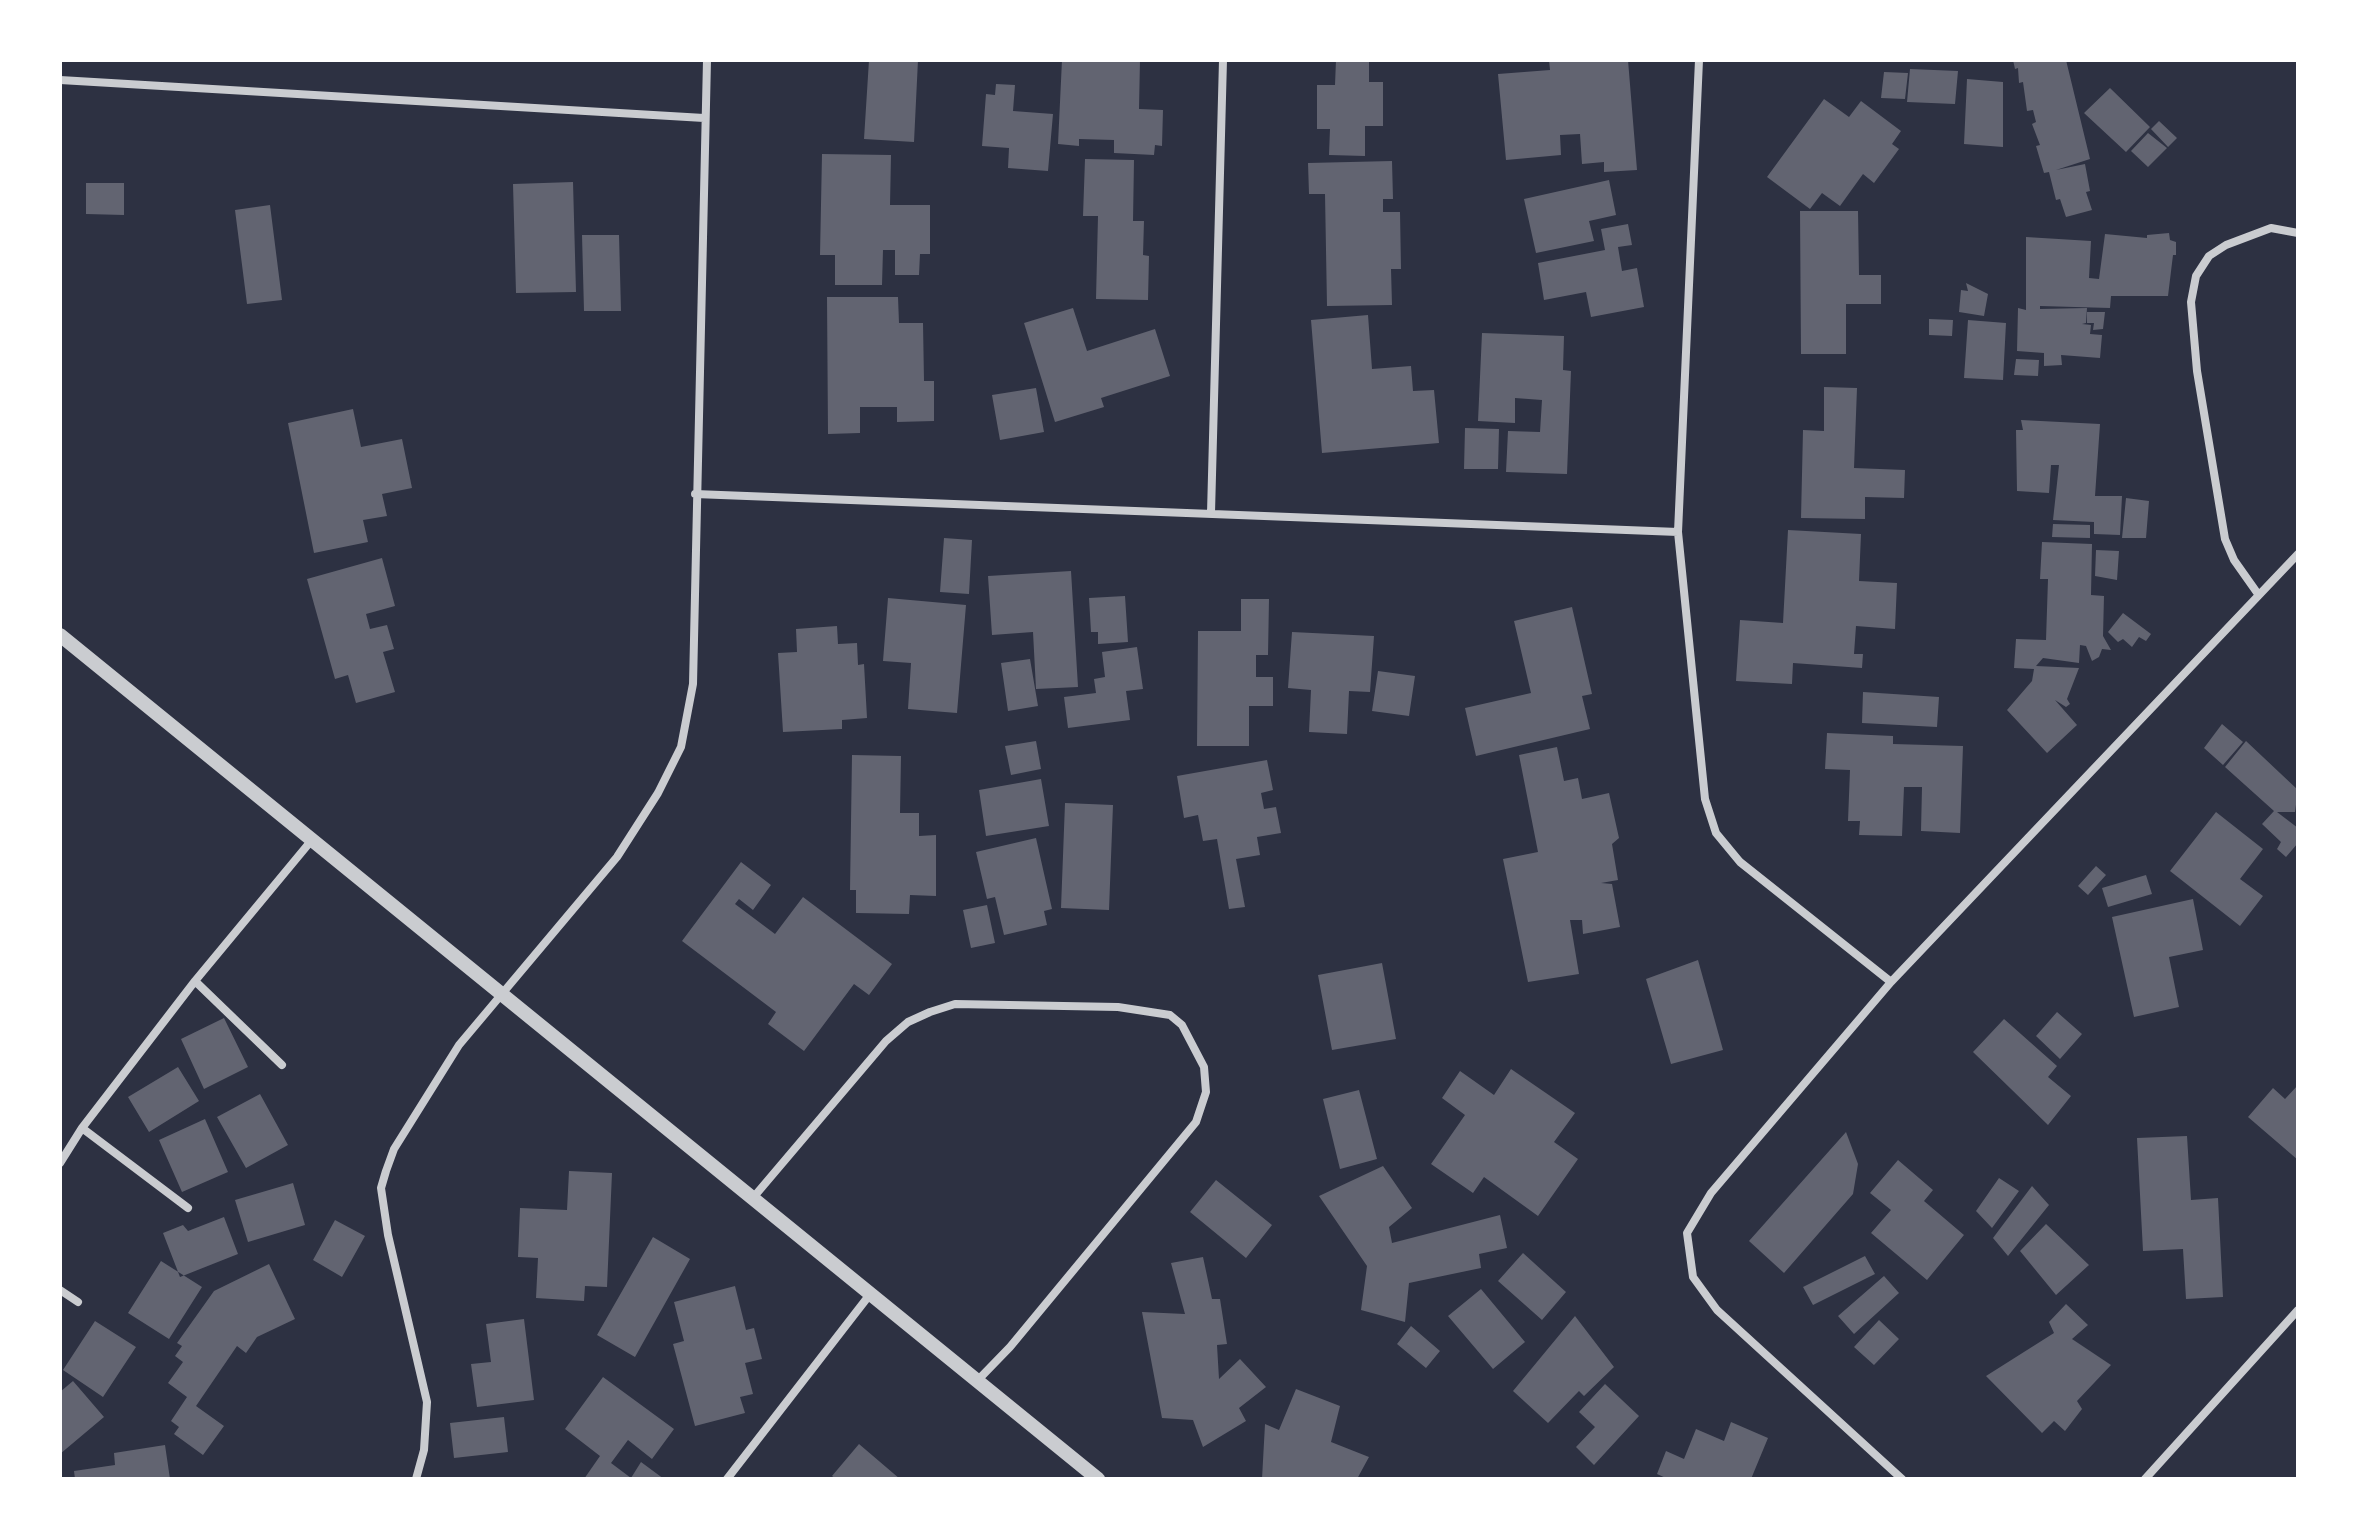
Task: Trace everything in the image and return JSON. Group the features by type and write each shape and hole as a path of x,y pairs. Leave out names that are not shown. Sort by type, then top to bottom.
{"street":[{"path":"416,1479 424,1450 427,1402 388,1235 381,1188 394,1149 459,1045 617,857 652,804 681,747 693,684 707,60"},
{"path":"1211,513 1223,60"},
{"path":"1699,60 1678,532 1705,799 1716,833 1740,862 1891,982"},
{"path":"60,80 704,118"},
{"path":"2258,594 2234,560 2225,539 2197,371 2191,302 2196,276 2217,251 2249,233 2271,228 2298,233"},
{"path":"695,494 1678,532"},
{"path":"1902,1479 1717,1310 1693,1277 1687,1233 1711,1193 1891,982 2298,554"},
{"path":"60,635 501,996 872,1292 1098,1479"},
{"path":"60,1163 82,1128 195,981 311,841"},
{"path":"195,981 282,1065"},
{"path":"752,1199 886,1041 908,1022 930,1012 955,1004 1118,1007 1170,1015 1182,1025 1204,1067 1206,1092 1196,1122 1010,1347 978,1380"},
{"path":"82,1128 188,1208"},
{"path":"60,1290 78,1302"},
{"path":"727,1479 872,1292"},
{"path":"2145,1479 2298,1310"}],"building":[{"path":"869,60 918,60 914,142 864,139"},
{"path":"1062,60 1140,60 1139,109 1163,110 1162,146 1155,145 1154,155 1114,153 1114,140 1079,139 1079,146 1058,144"},
{"path":"1336,60 1369,60 1369,82 1383,82 1383,126 1365,126 1365,156 1329,155 1330,129 1317,129 1317,85 1335,85"},
{"path":"1549,60 1628,60 1637,170 1604,172 1604,162 1582,164 1580,134 1560,135 1561,155 1506,160 1498,74 1550,70"},
{"path":"2013,60 2066,60 2090,159 2056,170 2085,164 2090,191 2086,192 2092,210 2066,217 2060,199 2056,200 2049,172 2044,173 2036,146 2040,145 2032,124 2036,122 2033,110 2027,111 2023,82 2019,83 2018,68 2015,69"},
{"path":"1910,69 1958,71 1955,104 1907,102"},
{"path":"1884,72 1908,73 1905,99 1881,98"},
{"path":"1967,79 2003,82 2003,147 1964,144"},
{"path":"996,84 1015,85 1013,111 1053,114 1048,171 1008,168 1009,148 982,146 986,94 995,95"},
{"path":"2110,88 2150,127 2126,152 2084,113"},
{"path":"1824,99 1849,117 1861,101 1901,131 1892,144 1899,149 1874,183 1863,174 1840,206 1822,193 1810,209 1767,177"},
{"path":"2159,121 2177,138 2168,147 2151,129"},
{"path":"2148,133 2167,148 2148,167 2131,151"},
{"path":"822,154 891,155 890,205 930,205 930,254 920,254 919,275 895,275 895,250 883,250 882,285 835,285 835,255 820,255"},
{"path":"1085,159 1134,160 1133,221 1144,221 1143,255 1149,256 1148,300 1096,299 1098,216 1083,216"},
{"path":"1392,161 1393,199 1383,199 1383,212 1400,212 1401,269 1391,269 1392,305 1327,306 1325,194 1309,194 1308,163"},
{"path":"1609,180 1616,215 1589,221 1594,241 1536,253 1524,199"},
{"path":"573,182 576,292 516,293 513,184"},
{"path":"86,183 124,183 124,215 86,214"},
{"path":"270,205 282,300 247,304 235,210"},
{"path":"1800,211 1858,211 1859,275 1881,275 1881,304 1846,304 1846,354 1801,354"},
{"path":"1628,224 1632,245 1618,247 1622,271 1637,268 1644,307 1591,317 1586,292 1544,300 1538,263 1605,250 1601,229"},
{"path":"2169,233 2170,240 2176,242 2176,255 2173,255 2168,296 2111,296 2110,308 2040,306 2040,309 2087,308 2086,323 2082,324 2091,325 2090,334 2102,335 2100,358 2061,355 2062,365 2044,366 2044,353 2017,351 2018,308 2026,310 2026,237 2091,241 2089,278 2099,279 2105,234 2147,238 2147,235"},
{"path":"582,235 619,235 621,311 584,311"},
{"path":"1966,283 1988,294 1984,316 1959,312 1961,290 1968,291"},
{"path":"827,297 898,297 899,323 923,323 924,381 934,381 934,421 897,422 897,407 860,407 860,433 828,434"},
{"path":"1073,308 1087,351 1155,329 1170,376 1101,398 1104,407 1055,422 1024,323"},
{"path":"2087,312 2105,312 2103,329 2093,330 2094,323 2087,323"},
{"path":"1368,315 1372,369 1411,366 1413,391 1434,390 1439,443 1322,453 1311,320"},
{"path":"1929,319 1953,320 1952,336 1929,335"},
{"path":"1968,320 2006,323 2003,380 1964,378"},
{"path":"1482,333 1564,336 1563,370 1571,371 1567,474 1506,472 1508,431 1540,432 1542,400 1515,398 1515,423 1478,421"},
{"path":"2016,359 2039,360 2038,376 2014,375"},
{"path":"1824,387 1857,388 1854,468 1905,470 1904,498 1865,497 1865,519 1801,518 1803,430 1824,431"},
{"path":"1036,388 1044,432 1000,440 992,395"},
{"path":"353,409 361,447 402,439 412,488 382,494 387,516 363,520 368,542 314,553 288,423"},
{"path":"2021,420 2100,424 2095,496 2122,496 2120,535 2094,534 2094,522 2053,520 2059,465 2051,465 2049,493 2017,491 2016,430 2023,430"},
{"path":"1465,428 1499,429 1498,469 1464,469"},
{"path":"2126,498 2149,501 2146,538 2122,538"},
{"path":"2053,524 2090,525 2090,538 2052,537"},
{"path":"1788,530 1861,534 1859,581 1897,583 1895,629 1856,626 1854,654 1863,654 1862,668 1793,663 1792,684 1736,681 1740,620 1783,623"},
{"path":"944,538 972,540 969,594 940,592"},
{"path":"2042,542 2092,544 2091,595 2104,596 2103,636 2111,650 2102,649 2099,657 2092,661 2086,646 2080,645 2079,663 2043,658 2036,666 2079,668 2067,699 2070,704 2066,707 2055,700 2077,725 2047,753 2007,710 2032,681 2034,669 2014,668 2016,639 2046,640 2048,579 2040,579"},
{"path":"2096,550 2119,551 2117,580 2095,576"},
{"path":"382,558 395,606 366,614 370,629 387,625 394,649 383,652 395,692 356,703 348,675 335,679 307,579"},
{"path":"1071,571 1078,687 1036,689 1033,632 992,635 988,576"},
{"path":"1125,596 1128,642 1098,644 1098,632 1091,632 1089,598"},
{"path":"888,598 966,605 957,713 908,709 911,663 883,661"},
{"path":"1241,599 1269,599 1268,655 1256,655 1256,677 1273,677 1273,706 1249,706 1249,746 1197,746 1198,631 1241,631"},
{"path":"1572,607 1592,694 1582,696 1590,729 1476,756 1465,708 1531,693 1514,621"},
{"path":"2123,613 2151,634 2146,641 2139,637 2132,647 2123,639 2118,642 2108,632"},
{"path":"837,626 838,644 857,643 858,665 864,664 867,718 842,720 842,729 783,732 778,653 797,652 796,629"},
{"path":"1292,632 1374,636 1370,692 1349,691 1347,734 1309,732 1311,690 1288,688"},
{"path":"1137,647 1143,689 1126,691 1130,720 1068,728 1064,697 1096,693 1094,679 1105,677 1102,652"},
{"path":"1030,659 1038,706 1008,711 1001,663"},
{"path":"1378,671 1415,676 1409,716 1372,711"},
{"path":"1863,692 1939,697 1937,727 1862,723"},
{"path":"2222,724 2243,742 2223,765 2204,748"},
{"path":"1827,733 1893,736 1893,744 1963,746 1960,833 1921,831 1922,787 1904,787 1902,836 1859,835 1860,821 1848,821 1850,770 1825,769"},
{"path":"1036,741 1041,769 1011,775 1005,746"},
{"path":"2246,741 2298,790 2295,812 2277,812 2298,828 2298,843 2286,857 2277,849 2281,842 2262,824 2274,811 2225,767"},
{"path":"1557,747 1564,781 1578,778 1582,799 1609,793 1619,838 1612,844 1618,880 1601,883 1612,884 1620,927 1583,934 1582,920 1570,920 1579,974 1528,982 1503,859 1538,852 1519,755"},
{"path":"852,755 901,756 900,813 919,813 919,836 936,835 936,896 910,895 909,914 856,913 856,890 850,890"},
{"path":"1267,760 1273,790 1261,793 1264,809 1276,807 1281,833 1257,837 1260,855 1236,859 1245,907 1229,909 1217,839 1203,841 1198,815 1184,818 1177,776"},
{"path":"1041,779 1049,826 986,836 979,790"},
{"path":"1065,803 1113,805 1109,910 1061,908"},
{"path":"2216,812 2263,849 2240,879 2263,896 2240,926 2170,871"},
{"path":"1036,838 1052,909 1044,911 1047,925 1004,935 995,897 987,899 976,852"},
{"path":"741,862 771,885 753,910 739,899 735,904 775,934 803,897 892,964 869,995 854,984 804,1051 768,1024 776,1012 682,941"},
{"path":"2096,866 2106,875 2088,895 2078,886"},
{"path":"2146,875 2152,894 2108,907 2102,888"},
{"path":"2193,899 2203,950 2169,957 2179,1007 2134,1017 2112,917"},
{"path":"987,905 995,943 971,948 963,910"},
{"path":"1698,960 1723,1050 1671,1064 1646,979"},
{"path":"1382,963 1396,1039 1332,1050 1318,975"},
{"path":"2057,1012 2082,1034 2060,1059 2036,1036"},
{"path":"224,1018 248,1067 204,1089 181,1039"},
{"path":"2004,1019 2057,1066 2048,1077 2071,1096 2048,1125 1973,1052"},
{"path":"178,1067 199,1101 149,1132 128,1097"},
{"path":"1511,1069 1575,1113 1554,1142 1578,1159 1538,1216 1484,1177 1473,1193 1431,1164 1465,1115 1442,1098 1460,1071 1494,1095"},
{"path":"2298,1085 2298,1160 2248,1117 2273,1088 2285,1099"},
{"path":"1359,1090 1377,1159 1340,1169 1323,1099"},
{"path":"260,1094 288,1145 246,1168 217,1117"},
{"path":"205,1119 228,1172 182,1192 159,1140"},
{"path":"1846,1132 1858,1164 1853,1194 1784,1273 1749,1241"},
{"path":"2187,1136 2191,1200 2218,1198 2223,1297 2186,1299 2183,1249 2143,1251 2137,1138"},
{"path":"1898,1160 1933,1190 1924,1201 1964,1235 1927,1280 1871,1233 1891,1210 1870,1193"},
{"path":"1383,1166 1412,1208 1389,1227 1392,1243 1500,1215 1507,1248 1479,1254 1481,1268 1409,1283 1405,1322 1361,1310 1367,1266 1319,1196"},
{"path":"569,1171 612,1173 607,1287 585,1286 584,1301 536,1298 538,1258 518,1257 520,1208 567,1210"},
{"path":"1999,1178 2019,1191 1992,1228 1976,1211"},
{"path":"1216,1180 1272,1225 1246,1258 1190,1212"},
{"path":"293,1183 305,1225 248,1242 235,1200"},
{"path":"2032,1186 2049,1205 2008,1256 1993,1238"},
{"path":"224,1217 238,1254 180,1277 163,1233 183,1225 188,1231"},
{"path":"335,1220 365,1236 342,1277 313,1260"},
{"path":"2046,1224 2089,1265 2056,1295 2020,1251"},
{"path":"653,1237 690,1259 635,1357 597,1335"},
{"path":"1523,1253 1566,1292 1542,1320 1498,1281"},
{"path":"1865,1256 1875,1274 1813,1305 1803,1287"},
{"path":"1203,1257 1212,1299 1220,1299 1227,1344 1217,1345 1219,1379 1240,1359 1266,1387 1239,1408 1246,1421 1203,1447 1193,1420 1162,1418 1142,1312 1185,1314 1171,1263"},
{"path":"161,1261 202,1287 169,1339 128,1313"},
{"path":"269,1264 295,1319 257,1337 246,1353 237,1346 196,1406 224,1426 203,1455 174,1434 179,1427 171,1421 187,1397 168,1383 183,1362 175,1356 182,1346 177,1343 214,1291"},
{"path":"1884,1276 1899,1293 1854,1334 1838,1316"},
{"path":"735,1286 746,1330 754,1328 762,1359 745,1363 753,1394 740,1397 745,1413 695,1426 673,1344 684,1341 674,1302"},
{"path":"1481,1289 1525,1342 1493,1369 1448,1316"},
{"path":"2066,1304 2088,1325 2072,1339 2111,1365 2077,1401 2082,1409 2065,1431 2054,1421 2042,1433 1986,1376 2054,1333 2049,1322"},
{"path":"1575,1316 1614,1367 1584,1396 1579,1391 1548,1423 1513,1391"},
{"path":"524,1319 534,1400 477,1407 471,1364 491,1362 486,1324"},
{"path":"1879,1320 1899,1339 1874,1365 1854,1347"},
{"path":"95,1321 136,1347 103,1397 63,1370"},
{"path":"1411,1326 1440,1351 1426,1368 1397,1344"},
{"path":"603,1377 674,1429 652,1459 628,1440 611,1463 631,1478 641,1462 664,1479 584,1479 600,1456 565,1429"},
{"path":"73,1381 104,1417 60,1454 60,1392"},
{"path":"1605,1384 1639,1416 1594,1465 1576,1447 1595,1427 1579,1412"},
{"path":"1296,1389 1340,1406 1331,1442 1369,1457 1357,1479 1262,1479 1265,1424 1279,1430"},
{"path":"504,1417 508,1452 454,1458 450,1423"},
{"path":"1731,1422 1768,1438 1751,1479 1668,1479 1657,1474 1666,1451 1684,1459 1696,1429 1724,1441"},
{"path":"859,1444 900,1479 836,1479 832,1476"},
{"path":"165,1445 170,1479 75,1479 74,1471 115,1465 114,1453"}]}
